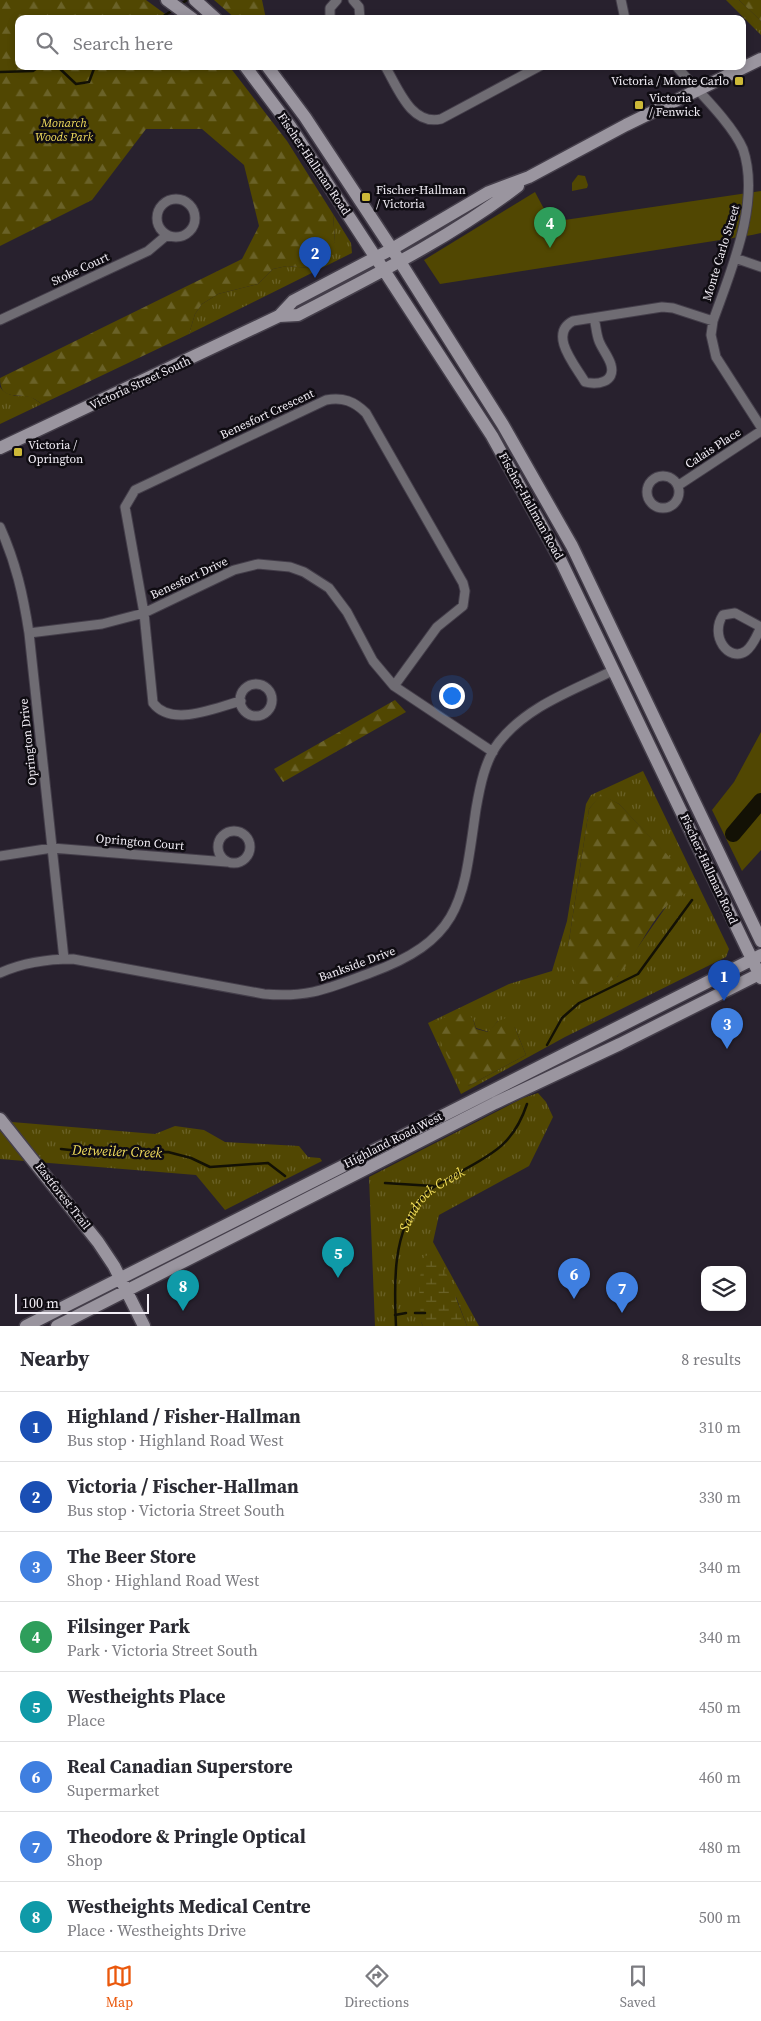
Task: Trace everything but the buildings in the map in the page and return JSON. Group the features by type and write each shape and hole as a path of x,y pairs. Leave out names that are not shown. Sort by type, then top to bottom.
{"main road":[{"path":"167,0 188,15"},
{"path":"195,0 213,15"},
{"name":"Victoria Street South","path":"746,66 761,59"},
{"name":"Fischer-Hallman Road","path":"248,70 290,126 492,436 560,559 756,957 760,975"},
{"name":"Fischer-Hallman Road","path":"271,70 305,117 401,262 503,425 572,546 761,940"},
{"name":"Victoria Street South","path":"0,448 279,316 293,302 376,258 489,192 529,177 738,70"},
{"name":"Victoria Street South","path":"279,316 298,315 401,262 496,203 529,177"},
{"name":"Highland Road West","path":"26,1326 756,957"},
{"name":"Highland Road West","path":"57,1326 127,1292 424,1138 760,975"},
{"name":"Eastforest Trail","path":"0,1119 98,1242 120,1278 144,1326"}],"street":[{"path":"330,15 330,8 337,0"},
{"path":"353,0 359,7 360,15"},
{"path":"621,0 624,15"},
{"path":"387,70 414,113 430,122 441,119 533,70"},
{"name":"Monte Carlo Street","path":"680,70 733,133 743,147 748,163 752,190 748,219 713,321 711,335 716,357 761,429"},
{"name":"Stoke Court","path":"0,320 148,251 167,235 183,236 193,227 194,214 192,208 184,201 168,201 160,207 157,220 161,230 167,235"},
{"path":"735,258 761,267"},
{"path":"594,318 599,342 612,366 611,374 607,380 595,384 585,382 562,341 562,333 567,324 573,321 662,307 673,308 713,321"},
{"name":"Benesfort Crescent","path":"241,701 176,716 161,712 153,703 144,613 125,507 135,490 326,400 349,400 366,413 463,583 465,591 463,606 437,627 394,686"},
{"name":"Calais Place","path":"679,485 761,429"},
{"name":"Oprington Drive","path":"0,527 13,556 21,584 29,633 64,959"},
{"name":"Benesfort Drive","path":"29,633 102,624 144,613 234,570 258,564 290,567 304,572 329,588 347,612 374,661 394,686 493,752"},
{"path":"735,613 761,627 750,648 744,653 733,653 722,646 717,636 717,624 723,615 735,613"},
{"name":"Bankside Drive","path":"0,973 30,962 64,959 264,994 291,996 309,994 398,963 429,943 444,927 460,900 468,866 479,790 493,752 499,742 533,710 614,670"},
{"name":"Oprington Court","path":"0,856 52,848 227,862"}],"green space":[{"name":"Monarch Woods Park","path":"0,0 146,0 167,15 15,15 15,70 232,70 287,141 333,214 335,242 324,260 309,268 287,266 273,269 258,284 218,294 202,304 195,314 189,334 42,404 26,396 6,393 1,386 0,378 242,259 259,226 244,165 202,129 146,129 92,200 0,246"},
{"path":"214,0 262,0 265,15 231,15"},
{"path":"726,0 739,0 761,21 761,35 746,20 746,15 741,15"},
{"path":"739,0 761,0 761,21"},
{"path":"578,175 585,176 587,188 572,191 572,183"},
{"path":"761,191 761,233 752,235 440,284 424,260 535,192 551,222"},
{"path":"333,214 351,243 352,253 189,334 195,314 202,304 218,294 258,284 273,269 287,266 309,268 335,242"},
{"path":"0,387 7,393 31,397 42,404 0,424"},
{"path":"395,700 406,712 283,782 274,769"},
{"path":"761,732 761,850 742,871 712,810 734,782"},
{"path":"643,771 729,949 726,957 565,1037 461,1094 428,1023 509,984 552,971 567,921 586,804 591,795","holes":["601,795 619,804 693,883 668,904 617,977 568,947 589,809","473,1019 476,1028 489,1032 498,1021 515,1028 526,1055 468,1086"]},
{"path":"601,794 619,804 694,883 694,891 681,895 669,903 617,977 593,989 576,985 568,947 589,809"},
{"path":"456,1013 467,1013 473,1019 476,1029 488,1032 498,1021 506,1018 515,1028 526,1055 468,1086 462,1087 432,1023"},
{"path":"538,1093 546,1102 553,1117 529,1166 439,1215 433,1242 479,1326 467,1326 456,1297 421,1322 423,1326 375,1326 369,1177 523,1098"},
{"path":"0,1121 155,1134 175,1126 204,1130 225,1142 299,1146 308,1157 320,1158 322,1161 225,1210 196,1175 0,1159"},
{"path":"431,1254 442,1263 467,1326 423,1326 421,1322 419,1285 423,1257"}],"waterway":[{"path":"181,4 187,0"},
{"path":"165,15 173,10"},
{"path":"0,72 34,70"},
{"path":"61,70 76,84 89,82 94,70"},
{"name":"Sandrock Creek","path":"733,834 761,801"},
{"name":"Sandrock Creek","path":"547,1045 562,1018 579,1003 638,974 692,900"},
{"name":"Sandrock Creek","path":"396,1326 395,1276 397,1259 400,1242 412,1211 422,1197 431,1189 487,1156 506,1141 521,1119 527,1104"},
{"name":"Detweiler Creek","path":"61,1149 106,1154 168,1152 191,1158 210,1167 268,1163 285,1176"},
{"name":"Detweiler Creek","path":"385,1183 433,1186"},
{"path":"395,1315 406,1313"},
{"path":"415,1313 425,1313"}],"place":[{"name":"Victoria / Monte Carlo","path":"739,81"},
{"name":"Victoria / Fenwick","path":"639,105"},
{"name":"Fischer-Hallman / Victoria","path":"366,197"},
{"name":"Filsinger Park","path":"550,248"},
{"name":"Victoria / Fischer-Hallman","path":"315,278"},
{"name":"Victoria / Oprington","path":"18,452"},
{"name":"Highland / Fisher-Hallman","path":"724,1001"},
{"name":"The Beer Store","path":"727,1049"},
{"name":"Westheights Place","path":"338,1278"},
{"name":"Real Canadian Superstore","path":"574,1299"},
{"name":"Westheights Medical Centre","path":"183,1311"},
{"name":"Theodore & Pringle Optical","path":"622,1313"}]}
